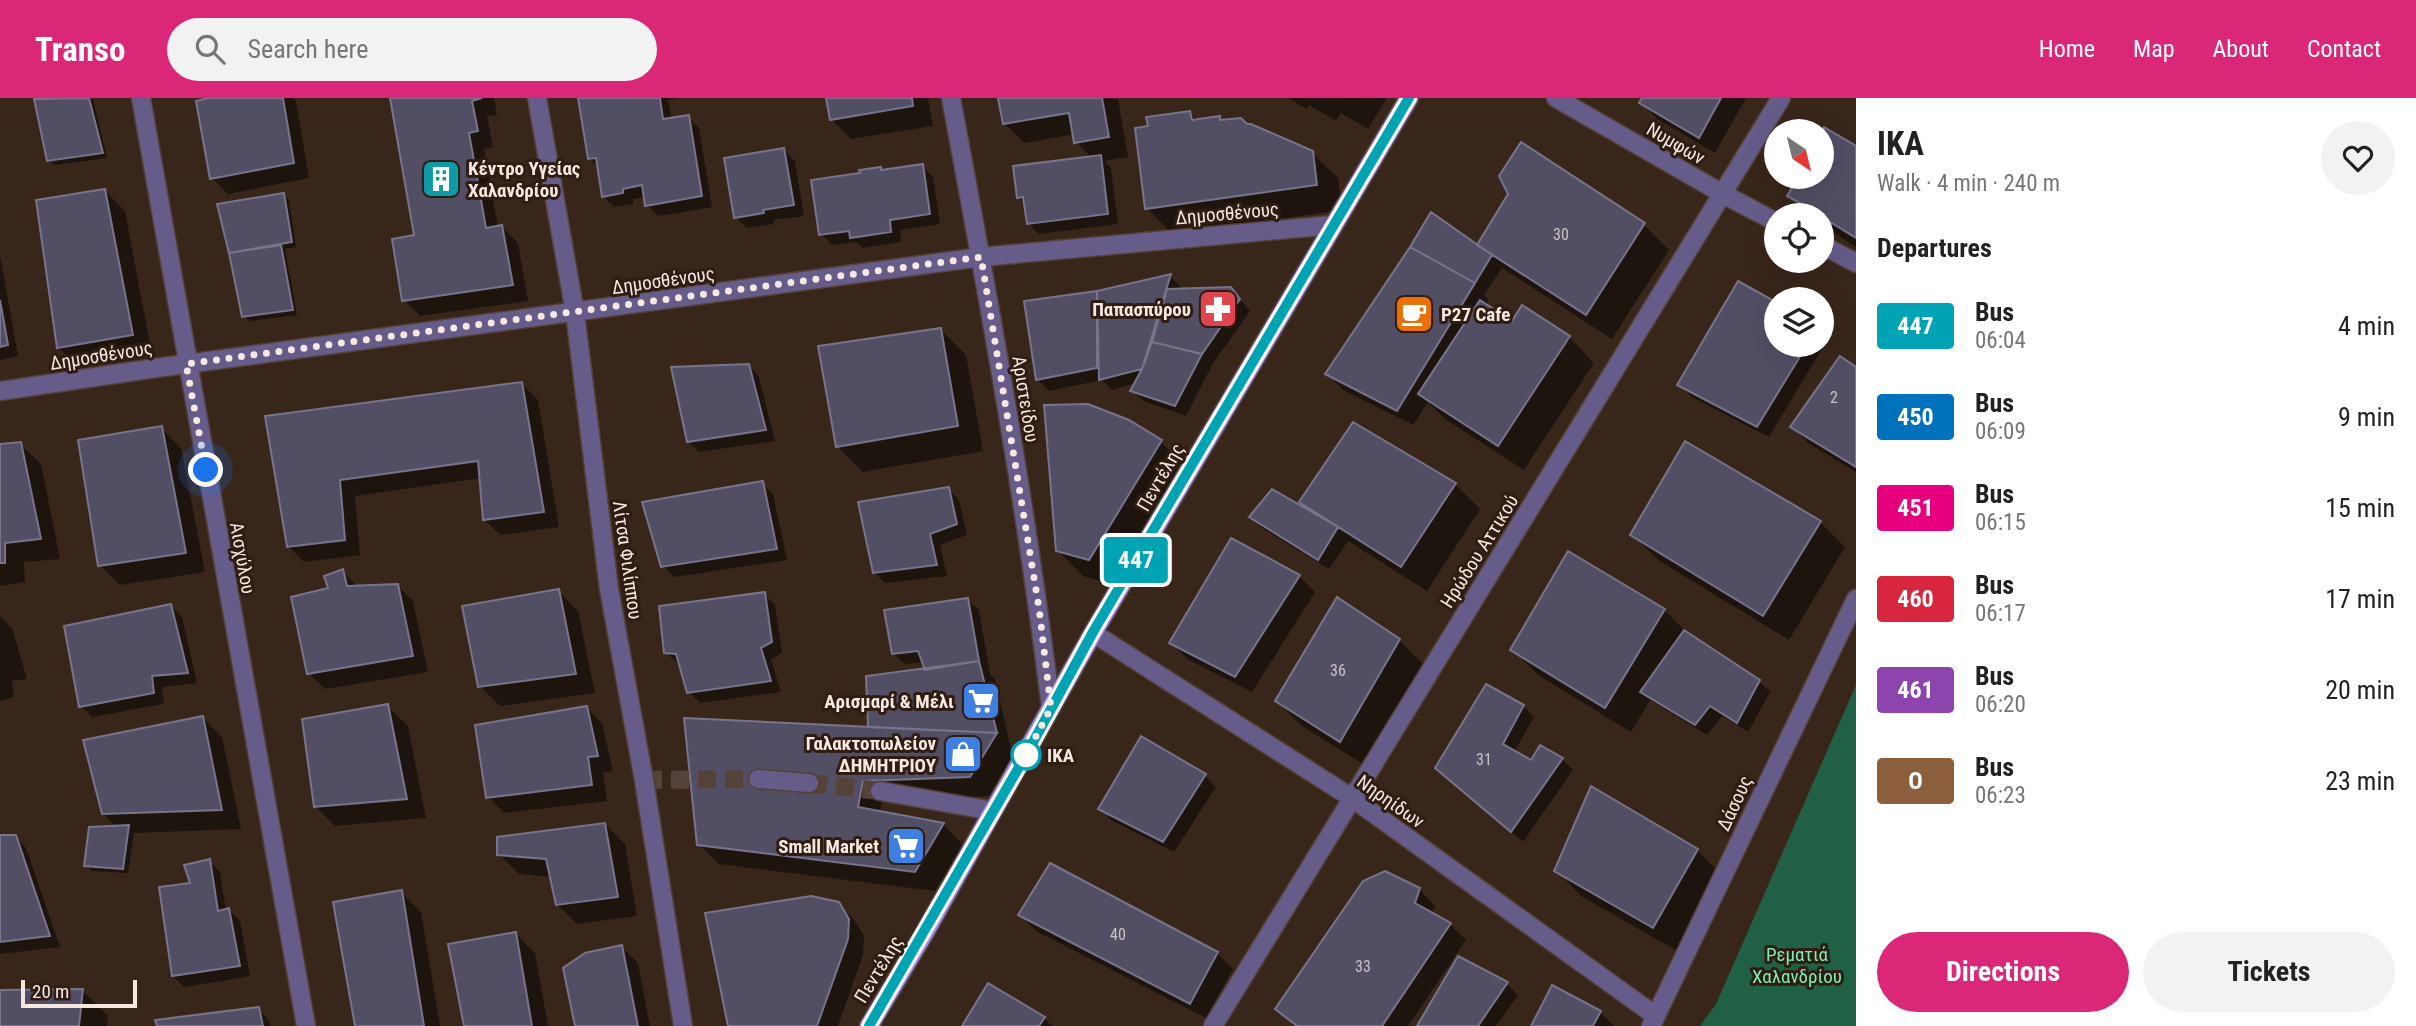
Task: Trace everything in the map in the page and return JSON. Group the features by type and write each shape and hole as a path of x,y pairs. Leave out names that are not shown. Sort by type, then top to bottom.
{"main road":[{"name":"Πεντέλης","path":"869,1026 924,934 1093,632 1409,98"}],"street":[{"name":"Αισχύλου","path":"141,98 186,364 306,1026"},
{"name":"Λίτσα Φιλίππου","path":"537,98 575,313 609,589 644,780 683,1026"},
{"name":"Αριστείδου","path":"951,98 981,257 1039,608 1051,708"},
{"name":"Νυμφών","path":"1556,98 1764,216"},
{"name":"Ηρώδου Αττικού","path":"1213,1026 1781,98"},
{"name":"Δημοσθένους","path":"0,391 981,257 1333,225"},
{"path":"1834,251 1856,263"},
{"name":"Δάσους","path":"1653,1021 1856,599"},
{"name":"Νηρηίδων","path":"1093,632 1352,798 1653,1021"},
{"path":"758,779 809,783"},
{"path":"880,791 993,811"}],"green space":[{"name":"Ρεματιά Χαλανδρίου","path":"1856,685 1856,1026 1700,1026 1716,1004"}],"building":[{"path":"89,98 103,153 47,161 34,99"},
{"path":"209,98 283,98 294,163 210,179 196,101"},
{"name":"Κέντρο Υγείας Χαλανδρίου","path":"390,98 482,98 472,101 478,131 469,133 486,228 502,225 513,285 402,301 392,239 414,235"},
{"path":"578,98 660,98 663,119 689,115 702,196 645,206 642,185 623,189 623,193 602,197 596,158 588,159"},
{"path":"826,98 912,98 913,106 830,120"},
{"path":"998,98 1102,98 1109,137 1074,143 1069,113 1003,124"},
{"path":"1642,98 1721,98 1699,138 1639,103"},
{"path":"1190,111 1192,120 1220,116 1220,120 1241,118 1247,124 1313,151 1317,185 1145,209 1135,128 1148,126 1146,117"},
{"path":"1834,133 1856,146 1856,238 1834,224 1834,203 1800,203 1787,196 1791,189 1834,189"},
{"path":"1521,142 1645,223 1586,315 1477,245 1508,194 1499,176"},
{"path":"784,148 794,205 734,218 724,158"},
{"path":"1101,155 1108,214 1027,224 1023,197 1017,198 1013,166"},
{"path":"923,164 930,214 890,220 891,232 850,238 849,231 819,235 811,180 860,173 859,170"},
{"path":"105,189 133,335 57,348 36,200"},
{"path":"284,193 292,242 229,253 217,204"},
{"path":"1431,212 1492,255 1475,283 1410,247"},
{"path":"281,245 293,310 242,317 229,253"},
{"path":"1410,247 1475,283 1397,411 1325,374"},
{"path":"1171,274 1142,369 1099,380 1097,291"},
{"path":"1738,281 1764,295 1764,357 1800,357 1757,427 1677,385"},
{"path":"1231,287 1240,299 1202,354 1152,342 1167,289"},
{"path":"1097,291 1097,368 1036,380 1024,301"},
{"path":"0,300 8,345 0,347"},
{"path":"1480,300 1512,321 1522,305 1570,336 1498,446 1418,394"},
{"path":"941,328 958,426 836,447 818,346"},
{"path":"1152,342 1202,354 1175,406 1130,391"},
{"path":"1840,356 1856,367 1856,467 1790,427"},
{"path":"749,364 766,430 687,442 671,367"},
{"path":"522,382 544,512 483,520 478,461 340,480 345,540 287,547 265,416"},
{"path":"1088,404 1129,420 1162,440 1089,560 1056,551 1044,405"},
{"path":"1353,422 1456,483 1401,567 1299,502"},
{"path":"162,426 186,553 98,566 78,440"},
{"path":"1685,441 1821,521 1763,616 1630,535"},
{"path":"21,442 41,539 5,543 5,563 0,563 0,444"},
{"path":"763,481 777,549 661,567 642,502"},
{"path":"949,487 957,524 930,534 937,565 873,573 858,502"},
{"path":"1272,489 1338,527 1318,560 1249,517"},
{"path":"1231,538 1300,575 1235,677 1169,643"},
{"path":"1568,551 1665,609 1605,708 1510,650"},
{"path":"343,569 347,586 398,584 413,656 307,674 291,597 328,588 324,576"},
{"path":"559,589 576,674 478,687 462,606"},
{"path":"765,592 772,642 761,648 771,681 687,693 676,654 664,653 659,606"},
{"path":"1337,597 1400,639 1340,742 1275,701"},
{"path":"968,598 979,661 925,670 918,651 892,654 884,610"},
{"path":"171,604 188,673 152,676 154,693 79,707 64,626"},
{"path":"1684,630 1760,680 1737,723 1710,706 1695,725 1640,692"},
{"path":"979,661 997,733 868,727 866,676"},
{"path":"1486,684 1524,705 1503,744 1531,760 1540,745 1563,758 1511,832 1435,768"},
{"path":"388,704 407,799 314,807 302,719"},
{"path":"587,706 598,756 588,757 592,785 486,798 475,725"},
{"path":"203,716 222,810 102,814 83,740"},
{"path":"684,718 997,733 970,777 863,781 858,807 944,823 915,872 697,845"},
{"path":"1141,736 1206,774 1163,842 1098,809"},
{"path":"1591,786 1698,849 1653,928 1554,871"},
{"path":"605,823 618,897 556,905 546,859 497,855 497,837"},
{"path":"129,825 123,869 84,866 89,827"},
{"path":"0,835 16,835 50,936 0,942"},
{"path":"210,859 218,911 229,908 240,966 172,976 159,887 190,883 184,865"},
{"path":"1050,863 1218,952 1190,1004 1018,915"},
{"path":"1385,871 1420,888 1415,903 1451,923 1382,1026 1297,1026 1275,1009 1363,881"},
{"path":"402,890 424,1026 355,1026 333,902"},
{"path":"811,896 839,902 849,919 848,939 817,1026 728,1026 705,913"},
{"path":"516,932 532,1026 464,1026 448,944"},
{"path":"622,945 638,1026 575,1026 563,968 585,953"},
{"path":"1458,956 1508,982 1478,1026 1417,1026"},
{"path":"988,983 1045,1017 1039,1026 962,1026"},
{"path":"1552,985 1601,1011 1593,1026 1531,1026"},
{"path":"83,989 79,1026 0,1026 0,990"},
{"path":"259,1007 263,1026 157,1026 155,1020"}],"tunnel":[{"path":"644,780 758,779"},
{"path":"809,783 880,791"}],"bus line":[{"name":"447","path":"869,1026 1026,755 1093,632 1409,98"}],"place":[{"name":"Κέντρο Υγείας Χαλανδρίου","path":"441,179"},
{"name":"Παπασπύρου","path":"1218,309"},
{"name":"P27 Cafe","path":"1414,314"},
{"name":"Αρισμαρί & Μέλι","path":"981,701"},
{"name":"Γαλακτοπωλείον ΔΗΜΗΤΡΙΟΥ","path":"963,754"},
{"name":"ΙΚΑ","path":"1026,755"},
{"name":"Small Market","path":"906,846"}],"route":[{"path":"206,470 186,364 981,257 1039,608 1051,708 1026,755"}]}
